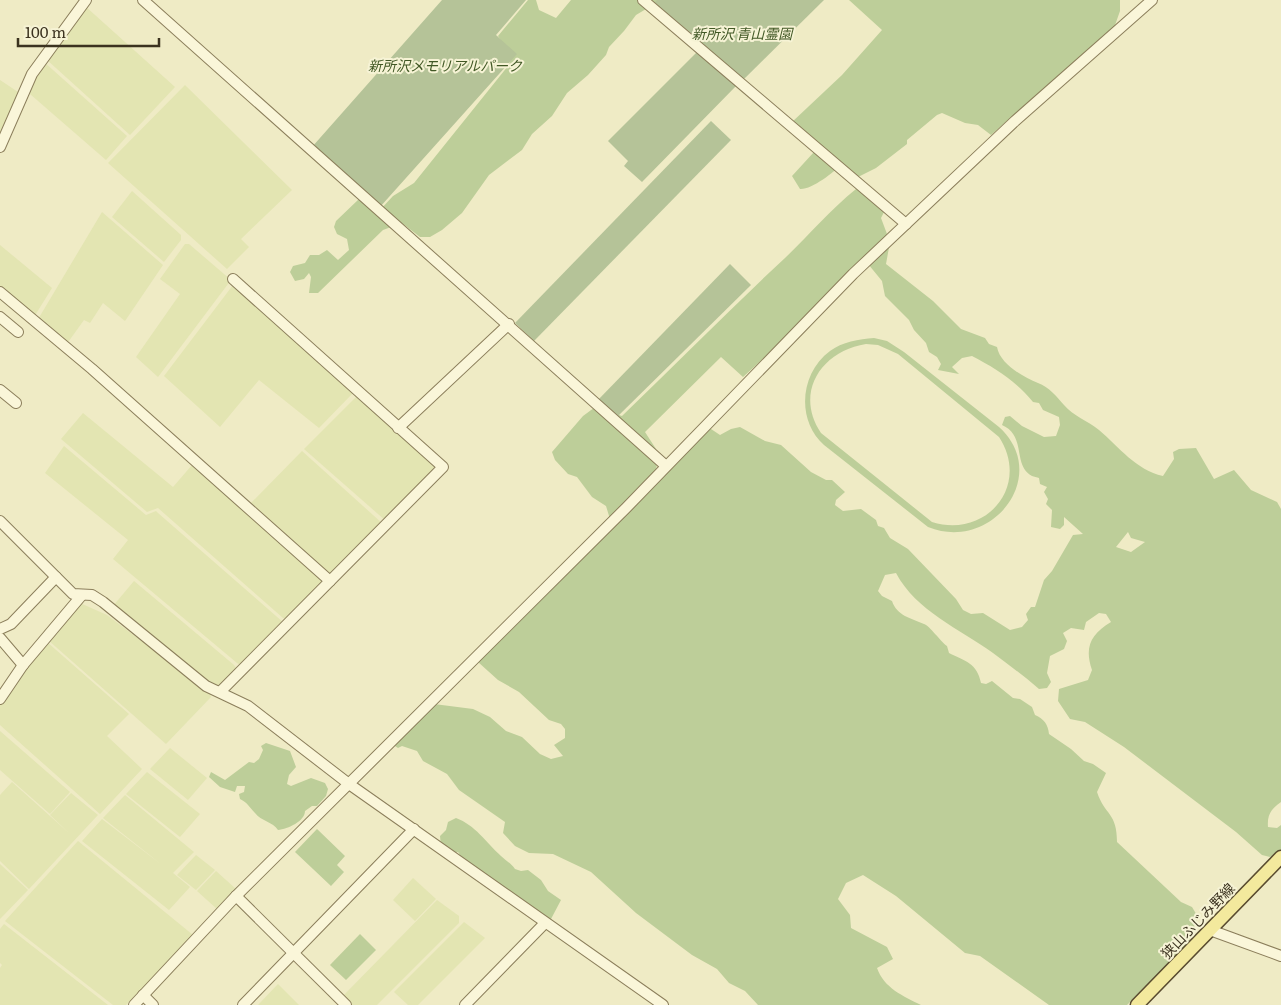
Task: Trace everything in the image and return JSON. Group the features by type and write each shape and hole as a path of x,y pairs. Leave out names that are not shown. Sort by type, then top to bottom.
{"main road":[{"name":"狭山ふじみ野線","path":"1137,1005 1281,857"}],"street":[{"path":"0,147 32,74 86,0"},
{"path":"143,0 509,324 666,466"},
{"path":"642,0 906,224"},
{"path":"134,1005 236,896 666,466 853,274 1015,121 1146,2"},
{"path":"220,692 443,467 233,279"},
{"path":"0,292 92,369 330,581"},
{"path":"0,317 18,332"},
{"path":"398,428 509,324"},
{"path":"0,390 16,403"},
{"path":"0,522 73,594 92,595 103,602 206,686 248,706 349,784 663,1005"},
{"path":"0,629 11,624 56,577"},
{"path":"0,698 82,595"},
{"path":"0,638 24,666"},
{"path":"243,1005 414,829"},
{"path":"236,896 346,1005"},
{"path":"465,1005 545,923"},
{"path":"1210,930 1281,956"},
{"path":"143,995 153,1005"}],"green space":[{"name":"新所沢メモリアルパーク","path":"442,0 526,0 496,35 517,54 380,207 312,147"},
{"path":"528,0 536,0 539,10 556,18 571,0 661,0 636,15 609,47 606,55 588,75 567,93 552,116 532,134 522,150 489,175 462,213 442,230 430,237 420,237 402,223 383,230 318,293 309,293 311,277 309,273 304,279 295,281 290,272 293,266 305,263 310,255 319,255 327,250 338,260 349,250 347,239 337,234 334,227 336,221 359,199 380,210 393,196 414,183 508,66 512,57 498,36"},
{"name":"新所沢 青山霊園","path":"657,0 824,0 743,80 653,5"},
{"path":"849,0 1120,0 1120,11 1114,28 991,135 978,125 965,123 942,113 907,140 907,144 876,168 858,177 841,164 816,184 800,189 792,176 814,152 791,123 842,75 882,30"},
{"path":"85,6 175,87 130,135 46,59"},
{"path":"697,52 737,85 642,182 624,166 628,161 608,141"},
{"path":"44,62 127,136 106,160 30,94 28,88"},
{"path":"0,80 21,94 0,139"},
{"path":"185,85 292,190 241,239 249,247 227,269 108,163"},
{"path":"711,121 731,140 534,341 515,323"},
{"path":"856,189 860,190 879,204 884,212 881,218 890,242 886,264 933,301 961,329 985,338 989,344 997,347 1003,359 1013,369 1049,390 1068,409 1099,430 1144,469 1163,476 1174,459 1173,452 1179,449 1196,448 1214,479 1234,470 1251,490 1277,502 1281,509 1281,802 1270,813 1268,827 1277,828 1281,825 1281,850 1270,857 1262,855 1236,832 1124,747 1085,722 1070,719 1058,701 1059,689 1088,680 1092,670 1089,648 1098,631 1111,622 1106,614 1099,613 1086,622 1084,630 1071,628 1063,633 1067,641 1064,649 1050,656 1047,673 1051,682 1047,688 1039,689 993,653 927,609 915,598 896,573 885,575 878,591 882,596 892,601 901,613 929,628 947,646 949,653 970,664 977,671 981,683 986,684 992,681 1013,698 1020,699 1032,707 1035,715 1045,722 1049,734 1071,749 1084,761 1093,764 1106,773 1097,792 1113,819 1117,842 1181,902 1192,907 1198,917 1187,946 1127,1005 1049,1005 980,956 965,953 896,896 863,875 846,883 838,899 850,915 851,928 887,947 893,959 877,968 884,981 895,991 921,1005 758,1005 745,991 729,983 717,969 692,955 636,913 591,872 553,854 529,853 515,846 503,833 505,822 459,790 447,774 423,761 417,751 402,746 398,748 392,744 434,704 473,709 490,717 506,731 522,737 540,754 551,759 563,756 554,745 565,738 565,729 561,724 549,720 519,692 498,680 478,662 480,656 594,546 604,522 610,519 606,506 592,497 577,477 568,474 555,460 552,452 583,416 602,402 613,413 622,416","holes":["864,259 882,281 885,296 909,320 914,330 926,343 929,352 937,357 941,364 938,370 959,374 952,367 962,358 972,356 1005,376 1033,402 1039,403 1043,410 1059,417 1060,425 1056,436 1044,437 1022,426 1010,416 1005,417 1002,425 1010,430 1014,436 1022,465 1026,471 1032,476 1039,478 1040,484 1047,487 1044,492 1048,499 1046,504 1052,510 1051,527 1060,529 1064,525 1064,517 1083,534 1073,535 1052,571 1044,580 1035,607 1031,607 1026,614 1028,620 1022,627 1010,630 983,613 971,614 963,610 956,599 908,549 890,538 884,528 878,526 876,520 861,509 843,511 835,505 836,500 845,492 832,480 826,480 811,472 781,445 765,441 740,427 720,435 708,427 668,468 661,479 656,474 656,449 645,432 721,357 743,377 784,340 822,298","1128,532 1131,538 1145,542 1131,552 1116,547"]},
{"path":"132,191 181,235 181,240 164,262 112,217"},
{"path":"102,212 163,265 125,321 103,303 90,323 84,320 66,345 37,321"},
{"path":"185,244 189,244 231,280 158,377 136,357 180,294 160,279"},
{"path":"0,245 52,288 34,317 0,289"},
{"path":"730,264 751,285 616,418 597,401"},
{"path":"233,285 292,335 353,393 319,428 259,380 220,427 164,376"},
{"path":"868,338 887,341 904,352 999,427 1014,446 1019,467 1017,487 1007,505 993,519 974,529 952,532 928,527 824,445 815,435 809,423 805,397 812,371 820,360 840,345","holes":["866,344 878,345 898,354 999,437 1008,455 1010,473 1006,490 998,504 985,515 970,523 952,525 932,522 821,433 813,418 810,403 816,376 836,355 850,348"]},
{"path":"358,395 436,465 437,469 386,521 304,449"},
{"path":"83,413 173,487 192,465 323,578 323,581 286,619 283,618 158,508 147,512 61,439"},
{"path":"64,446 146,515 156,511 284,623 242,666 113,559 128,540 45,473"},
{"path":"302,451 383,524 330,577 248,506"},
{"path":"134,581 234,665 237,670 219,690 204,682 113,606"},
{"path":"80,603 107,615 210,693 211,697 166,744 48,640"},
{"path":"47,642 129,714 107,736 142,769 100,814 0,725 0,705"},
{"path":"0,731 70,792 50,814 0,770"},
{"path":"266,743 290,751 296,767 289,775 287,784 291,786 311,778 325,783 328,789 326,796 317,806 312,806 305,811 299,821 278,830 260,818 240,799 239,794 244,792 245,786 237,786 235,792 220,787 209,777 211,772 225,780 249,762 254,763 259,759 263,750 261,746"},
{"path":"170,748 207,778 188,800 150,769"},
{"path":"147,772 200,814 180,837 126,794"},
{"path":"12,782 69,833 50,815 71,793 98,815 29,889 0,861 0,795"},
{"path":"125,795 194,852 173,873 190,887 169,910 82,841 102,819 162,865 103,818"},
{"path":"456,818 475,829 515,869 521,871 528,870 541,880 548,891 561,900 551,919 547,920 512,897 510,891 465,863 458,852 453,853 441,846 440,836 446,830 448,822"},
{"path":"317,829 345,856 337,865 344,872 331,886 295,852"},
{"path":"78,841 193,935 126,1005 113,1005 5,921"},
{"path":"196,855 215,870 196,890 177,875"},
{"path":"0,864 28,890 0,919"},
{"path":"216,871 236,889 217,909 197,891"},
{"path":"413,878 436,899 415,921 393,900"},
{"path":"437,900 459,916 459,923 377,1005 350,1005 342,997"},
{"path":"464,922 485,938 418,1005 408,1005 394,992"},
{"path":"4,924 108,1005 0,1005 0,968 2,965 0,963 0,929"},
{"path":"360,934 376,950 346,980 330,965"},
{"path":"278,984 299,1005 258,1005"}]}
